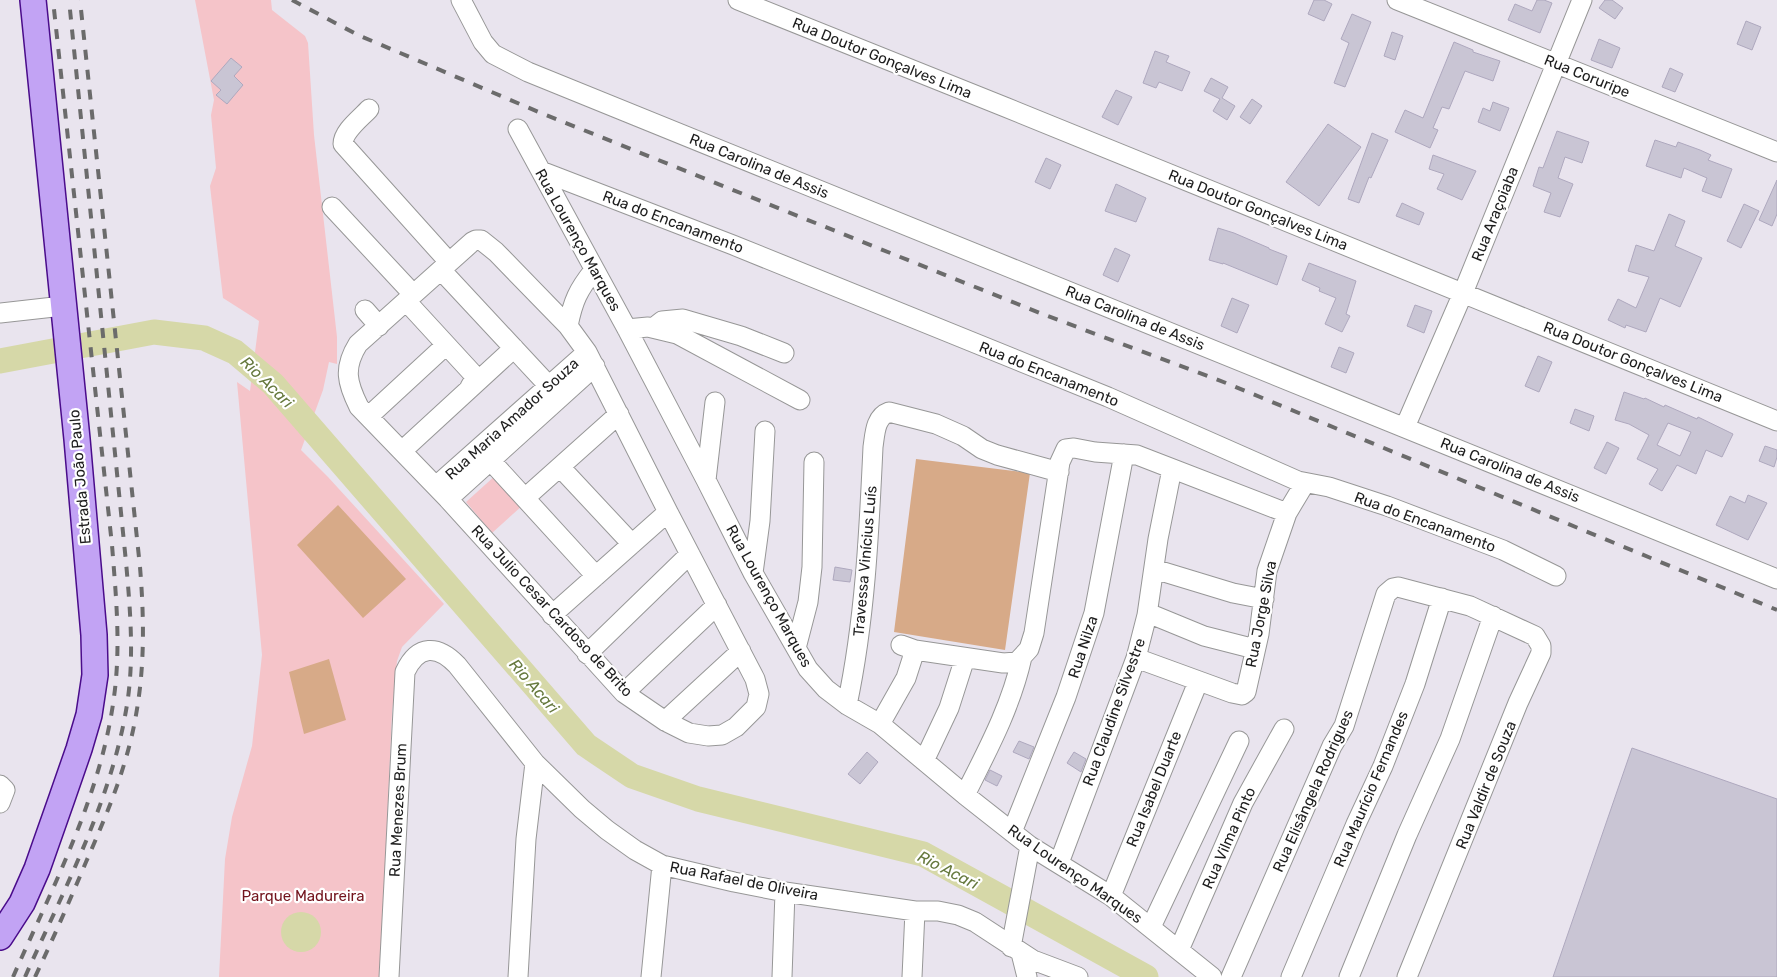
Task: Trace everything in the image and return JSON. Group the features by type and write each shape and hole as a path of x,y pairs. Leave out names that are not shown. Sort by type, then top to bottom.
{"main road":[{"name":"Estrada João Paulo","path":"0,937 22,903 37,869 79,750 95,675 94,635 33,0"}],"street":[{"name":"Rua Carolina de Assis","path":"461,0 483,42 493,54 528,72 1777,579"},
{"name":"Rua Doutor Gonçalves Lima","path":"738,0 1014,110 1777,421"},
{"name":"Rua Coruripe","path":"1397,0 1777,152"},
{"name":"Rua Araçoiaba","path":"1405,427 1463,293 1582,0"},
{"path":"369,109 348,132 343,139 343,144 514,348 550,386"},
{"name":"Rua Lourenço Marques","path":"518,128 627,329 753,573 808,669 826,689 847,705 880,724 1030,846 1111,896 1212,977"},
{"name":"Rua do Encanamento","path":"541,171 725,242 1070,381 1262,466 1305,483 1329,487 1387,506 1503,550 1556,576"},
{"path":"332,207 410,298 446,345 474,375 471,385"},
{"name":"Rua Julio Cesar Cardoso de Brito","path":"481,240 496,252 568,326 591,359 668,512 756,679 759,694 756,707 746,719 722,735 689,734 665,721 624,693 442,492 360,407 349,383 348,364 358,344 410,298 472,242 481,240"},
{"path":"568,326 572,305 594,270"},
{"path":"365,310 379,326"},
{"path":"0,313 64,312"},
{"path":"653,328 662,321 683,319 741,336 784,353"},
{"path":"627,329 648,327 677,334 800,400"},
{"path":"369,416 446,345"},
{"path":"403,450 471,385 514,348"},
{"name":"Rua Maria Amador Souza","path":"442,492 550,386 591,359"},
{"name":"Rua Maria Amador Souza","path":"442,492 490,460 591,359"},
{"path":"706,480 715,402"},
{"name":"Travessa Vinícius Luís","path":"847,705 856,663 861,624 874,441 876,425 880,417 889,412 936,424 963,436 982,449 997,455 1058,472"},
{"path":"525,498 619,414"},
{"path":"753,573 760,522 765,431"},
{"path":"880,724 906,678 908,647 965,658 1012,663 1017,662 1029,649 1034,633 1058,472 1066,449 1074,448 1095,452 1137,455 1287,513"},
{"name":"Rua Nilza","path":"1012,832 1069,689 1094,614 1124,454"},
{"path":"490,460 596,576"},
{"path":"796,648 808,602 812,566 814,462"},
{"path":"560,467 632,544"},
{"name":"Rua Claudine Silvestre","path":"1059,863 1136,658 1148,613 1172,469"},
{"name":"Rua Jorge Silva","path":"1198,682 1238,694 1246,692 1256,649 1267,571 1287,513 1305,483"},
{"path":"552,615 668,512"},
{"path":"587,654 690,554"},
{"path":"1154,569 1233,593 1264,599"},
{"name":"Rua Valdir de Souza","path":"1382,602 1389,590 1398,587 1442,598 1470,606 1535,636 1541,646 1541,653 1518,703 1407,977"},
{"name":"Rua Maurício Fernandes","path":"1292,977 1356,824 1383,766 1415,684 1442,598"},
{"name":"Rua Elisângela Rodrigues","path":"1231,977 1332,746 1344,726 1382,602"},
{"path":"624,693 717,605"},
{"path":"1148,613 1204,636 1256,649"},
{"path":"1349,977 1408,834 1450,739 1493,616"},
{"name":"Rua Rafael de Oliveira","path":"425,651 435,650 449,657 535,763 582,809 635,850 662,865 786,892 915,911 938,911 958,915 1016,944 1033,960 1078,977"},
{"name":"Rua Menezes Brum","path":"389,977 406,672 412,659 425,651"},
{"path":"665,721 741,651"},
{"path":"965,795 999,728 1016,683 1022,657"},
{"path":"924,761 949,708 965,658"},
{"path":"1136,658 1198,682"},
{"name":"Rua Isabel Duarte","path":"1111,896 1198,682"},
{"name":"Rua Vilma Pinto","path":"1179,950 1243,803 1284,729"},
{"path":"1150,927 1239,741"},
{"path":"518,977 526,839 535,763"},
{"path":"0,785 5,790 0,803"},
{"path":"1027,977 1016,944 1030,846"},
{"path":"651,977 662,865"},
{"path":"782,977 786,892"},
{"path":"912,977 915,911"}],"green space":[{"name":"Parque Madureira","path":"195,0 271,0 272,10 305,36 308,43 314,135 337,337 337,364 329,362 323,390 301,450 444,604 402,647 397,661 392,713 380,977 219,977 225,859 232,817 252,746 262,655 237,382 250,391 259,321 223,298 210,186 216,168 211,115 214,100"},
{"path":"496,475 523,505 492,533 466,502"}],"shaded area":[{"path":"916,459 1030,473 1005,650 894,632"},
{"path":"338,505 406,579 363,618 297,545"},
{"path":"329,659 346,720 304,734 289,672"},
{"path":"301,912 315,918 321,932 315,946 301,952 287,946 281,932 287,918"}],"building":[{"path":"1314,0 1324,0 1332,4 1324,21 1308,14"},
{"path":"1537,0 1552,3 1540,33 1508,20 1515,4 1532,11"},
{"path":"1605,0 1612,0 1623,8 1615,19 1599,8"},
{"path":"1352,14 1371,22 1345,87 1334,83 1349,43 1341,39"},
{"path":"1746,21 1761,27 1752,50 1737,44"},
{"path":"1392,32 1403,36 1395,60 1384,56"},
{"path":"1599,39 1620,48 1612,68 1591,60"},
{"path":"1454,42 1473,50 1473,52 1500,61 1493,81 1465,71 1449,109 1442,107 1433,128 1438,130 1430,148 1395,132 1405,110 1423,118"},
{"path":"1155,51 1169,56 1166,62 1190,72 1182,91 1159,82 1156,88 1143,83"},
{"path":"231,58 242,67 234,76 243,85 227,104 216,95 221,90 211,81"},
{"path":"1670,68 1683,74 1675,92 1662,87"},
{"path":"1211,78 1228,87 1222,98 1235,106 1227,120 1213,111 1220,99 1204,91"},
{"path":"1116,90 1132,97 1118,125 1102,117"},
{"path":"1252,99 1262,106 1250,124 1240,117"},
{"path":"1493,102 1509,108 1500,131 1478,122 1483,108 1490,111"},
{"path":"1328,124 1361,147 1319,206 1286,182"},
{"path":"1557,131 1589,142 1582,163 1565,157 1558,178 1573,184 1560,217 1544,212 1551,193 1533,186 1539,167 1543,168"},
{"path":"1372,133 1388,140 1371,178 1369,177 1359,203 1348,199"},
{"path":"1655,140 1676,147 1678,142 1700,150 1711,155 1708,160 1732,169 1721,198 1702,191 1707,178 1684,168 1681,178 1646,166"},
{"path":"1433,155 1476,171 1462,200 1437,189 1444,174 1429,169"},
{"path":"1046,158 1061,165 1050,189 1035,182"},
{"path":"1777,180 1777,214 1772,226 1759,220"},
{"path":"1116,184 1146,198 1136,222 1105,211"},
{"path":"1402,203 1424,213 1419,225 1396,216"},
{"path":"1744,204 1759,211 1741,248 1727,241"},
{"path":"1669,214 1685,221 1675,246 1702,258 1680,307 1660,298 1646,332 1626,325 1625,328 1608,320 1618,299 1636,308 1649,277 1628,271 1636,245 1654,251"},
{"path":"1218,228 1287,256 1277,285 1223,263 1209,260"},
{"path":"1115,248 1130,255 1118,282 1103,275"},
{"path":"1309,263 1356,281 1346,314 1350,316 1342,332 1325,324 1336,298 1319,291 1320,288 1302,280"},
{"path":"1232,298 1249,305 1237,333 1221,326"},
{"path":"1415,305 1432,311 1424,333 1407,326"},
{"path":"1339,347 1354,353 1346,373 1331,367"},
{"path":"1538,356 1552,362 1539,392 1525,386"},
{"path":"1624,392 1645,398 1664,407 1665,405 1697,419 1698,417 1733,434 1722,457 1706,450 1696,474 1677,465 1662,491 1649,484 1658,469 1637,459 1649,435 1629,424 1615,420","holes":["1668,423 1691,432 1680,456 1657,445"]},
{"path":"1575,409 1594,416 1589,431 1570,423"},
{"path":"1607,442 1619,448 1606,474 1594,468"},
{"path":"1765,446 1777,450 1774,467 1759,461"},
{"path":"1748,495 1767,503 1748,540 1716,525 1730,496 1745,503"},
{"path":"835,567 852,570 850,582 833,580"},
{"path":"1019,741 1034,747 1029,759 1013,752"},
{"path":"1632,748 1777,799 1777,977 1553,977"},
{"path":"867,752 878,762 860,784 848,774"},
{"path":"1074,752 1086,759 1081,772 1067,763"},
{"path":"990,770 1002,776 997,786 985,780"}],"waterway":[{"name":"Rio Acari","path":"0,361 154,332 204,338 235,352 273,384 586,745 632,776 698,799 923,854 1146,977"}],"railway":[{"path":"13,977 59,875 87,805 108,734 114,697 117,659 117,621 112,545 53,0"},
{"path":"25,977 100,806 121,734 128,698 131,664 126,562 69,0"},
{"path":"35,977 101,826 122,772 136,715 142,659 143,622 140,567 80,0"},
{"path":"292,0 358,35 541,113 1045,315 1226,383 1777,610"}]}
